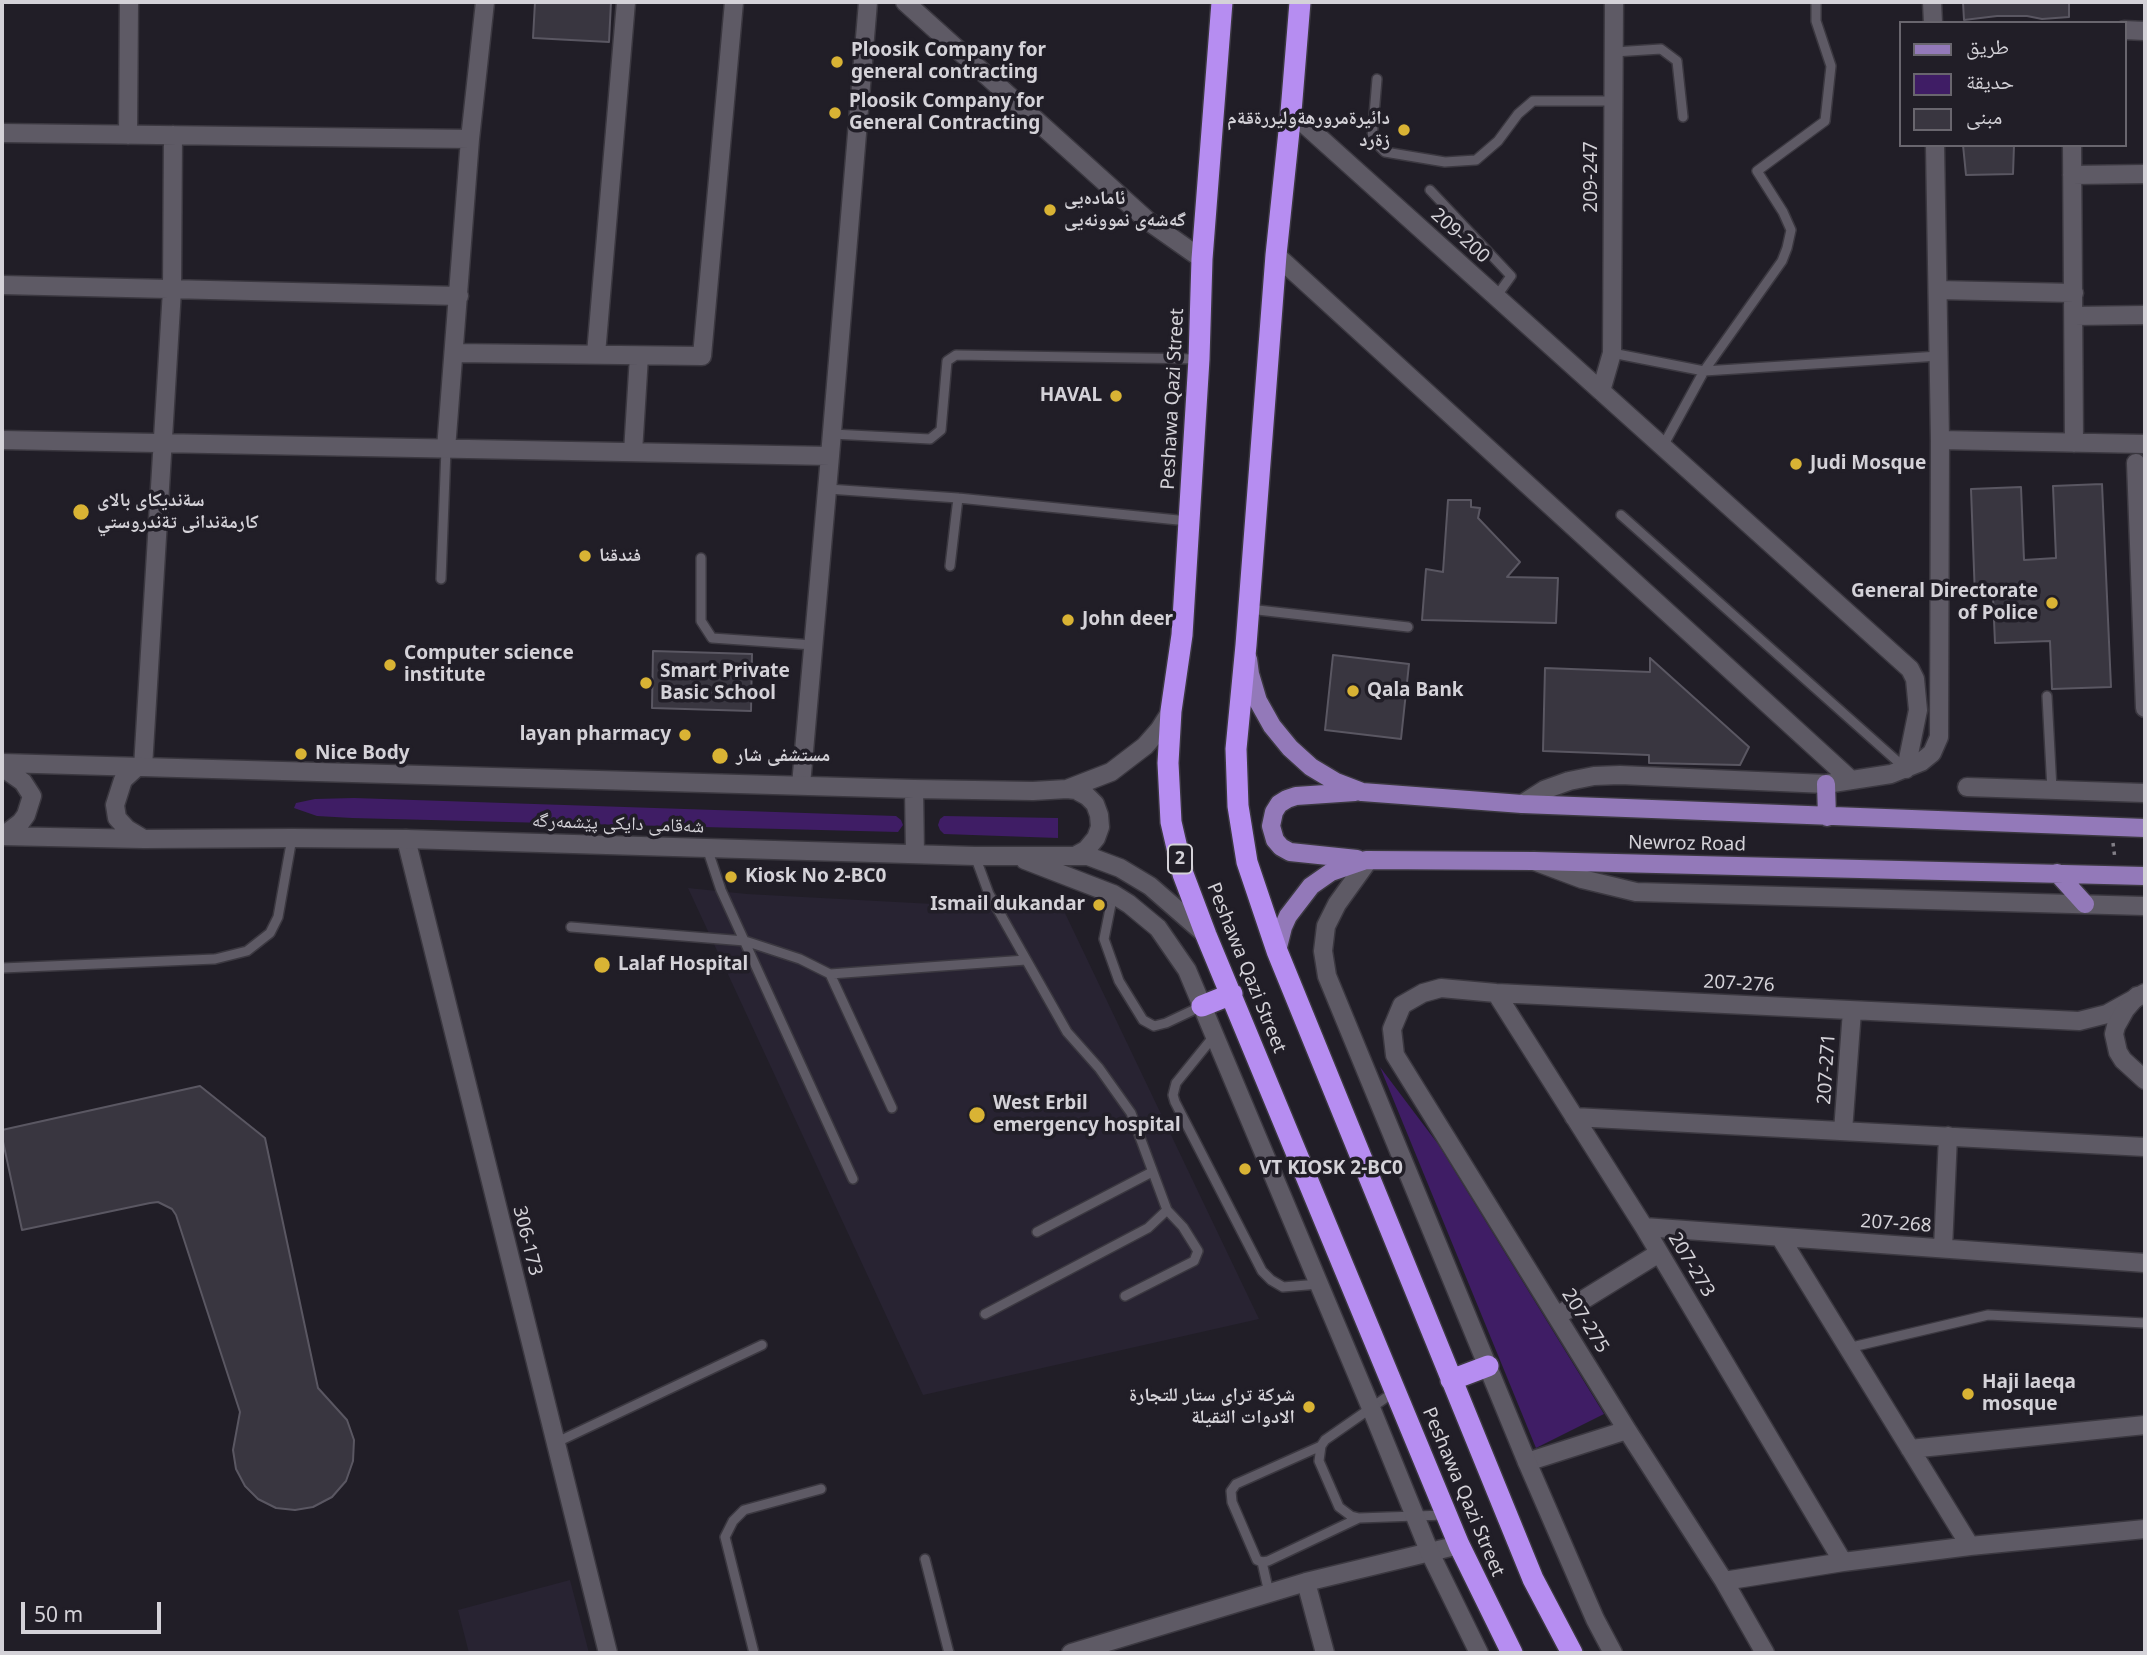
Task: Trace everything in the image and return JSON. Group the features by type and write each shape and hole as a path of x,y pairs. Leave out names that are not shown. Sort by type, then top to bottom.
{"highway":[{"name":"Peshawa Qazi Street","path":"1222,2 1202,260 1199,359 1182,635 1171,711 1168,763 1171,822 1183,874 1206,935 1446,1515 1512,1653"},
{"name":"Peshawa Qazi Street","path":"1300,2 1292,112 1276,255 1236,749 1238,806 1247,862 1277,951 1451,1380 1533,1579 1572,1653"},
{"path":"1202,1006 1232,994"},
{"path":"1451,1380 1488,1366"}],"main road":[{"path":"1246,645 1250,674 1258,701 1272,726 1311,767 1336,782 1362,792"},
{"path":"1826,784 1827,817"},
{"path":"1362,792 1291,797 1276,808 1271,826 1275,840 1290,852 1367,860"},
{"name":"Newroz Road","path":"1362,792 1522,804 2145,828"},
{"name":"Newroz Road","path":"1277,951 1288,916 1311,886 1331,872 1367,860 1534,861 2145,876"},
{"path":"2057,873 2085,904"}],"street":[{"path":"128,135 129,2"},
{"path":"446,449 470,139 485,2"},
{"path":"596,354 626,2"},
{"path":"454,353 702,356 734,2"},
{"path":"801,785 868,2"},
{"path":"905,2 1148,221 1202,260"},
{"name":"209-247","path":"1601,391 1612,353 1614,2"},
{"path":"1932,2 1933,21"},
{"path":"2126,30 2145,31"},
{"name":"209-200","path":"1292,112 1913,673 1918,710 1906,769"},
{"path":"2,134 470,139"},
{"path":"144,839 127,829 117,818 115,805 123,780 140,767 164,444 172,290 173,135"},
{"path":"1522,804 1544,790 1594,776 1826,784 1891,774 1921,762 1932,753 1939,737 1940,440 1935,147"},
{"path":"2072,147 2074,443"},
{"path":"2072,174 2145,174"},
{"path":"1276,255 1852,780"},
{"path":"2,285 459,296"},
{"path":"1938,290 2074,293"},
{"path":"2074,316 2145,315"},
{"path":"633,453 639,356"},
{"path":"2,440 830,456"},
{"path":"1940,440 2145,444"},
{"path":"2136,463 2145,708"},
{"path":"1066,789 1111,772 1129,760 1159,730 1171,711"},
{"path":"2,765 914,789 1066,789 1076,790 1087,796 1095,804 1099,816 1100,827 1096,838 1086,850 1075,856"},
{"path":"2,765 23,782 32,796 21,822 2,836"},
{"path":"1967,787 2145,793"},
{"path":"914,789 915,854"},
{"name":"شەقامی دایکی پێشمەرگە","path":"2,836 406,839 1015,857 1088,856 1135,876 1206,935"},
{"name":"306-173","path":"406,839 608,1653"},
{"path":"1015,857 1113,894 1137,909 1158,928 1187,970 1430,1553 1479,1653"},
{"path":"1367,860 1337,904 1326,926 1322,951 1326,976 1527,1462 1595,1619 1613,1653"},
{"path":"1534,861 1582,879 1636,892 2145,906"},
{"name":"207-276","path":"1402,1005 1423,993 1441,988 1496,993 2079,1021 2107,1014 2141,995"},
{"name":"207-273","path":"1496,993 1644,1227 1843,1562"},
{"path":"2141,995 2125,1010 2114,1034 2118,1052 2123,1060 2145,1080"},
{"name":"207-275","path":"1402,1005 1392,1029 1395,1055 1724,1581 1765,1653"},
{"name":"207-271","path":"1843,1131 1852,1011"},
{"path":"1574,1116 2145,1147"},
{"path":"1943,1248 1948,1136"},
{"name":"207-268","path":"1644,1227 2145,1263"},
{"path":"1780,1237 1970,1546"},
{"path":"1557,1316 1659,1253"},
{"path":"1910,1449 2145,1425"},
{"path":"1527,1462 1628,1430"},
{"path":"1724,1581 1970,1546 2145,1529"},
{"path":"1071,1653 1306,1582 1459,1545"},
{"path":"1306,1582 1325,1653"}],"lane":[{"path":"1663,446 1704,371 1782,261 1787,248 1791,230 1789,223 1757,171 1825,121 1831,66 1816,21 1816,2"},
{"path":"1614,52 1661,50 1677,61 1682,117"},
{"path":"1377,79 1372,139 1385,152 1445,163 1476,160 1498,141 1518,114 1533,101 1614,101"},
{"path":"1430,190 1511,276 1496,297"},
{"path":"1612,353 1704,371 1939,355"},
{"path":"832,434 930,439 941,430 947,361 956,355 1199,359"},
{"path":"441,579 446,449"},
{"path":"828,489 958,498 1189,521"},
{"path":"950,566 958,498"},
{"path":"1621,514 1906,769"},
{"path":"701,558 701,621 712,638 813,645"},
{"path":"1249,609 1408,627"},
{"path":"2048,696 2052,790"},
{"path":"2,968 215,958 247,951 270,933 278,917 292,838"},
{"path":"707,848 720,890 853,1179"},
{"path":"975,856 989,894 1067,1032 1099,1068 1131,1113 1167,1210 1183,1227 1198,1251 1194,1261 1125,1296"},
{"path":"1113,894 1104,939 1119,981 1143,1020 1154,1026 1202,1006"},
{"path":"571,927 745,941 800,959 830,974 1026,960"},
{"path":"830,974 892,1108"},
{"path":"1214,1036 1176,1083 1173,1095 1175,1102 1262,1271 1283,1287 1319,1284"},
{"path":"1037,1232 1152,1172"},
{"path":"985,1314 1147,1228 1167,1210"},
{"path":"1847,1348 1988,1315 2145,1323"},
{"path":"555,1443 762,1345"},
{"path":"1395,1391 1325,1440 1321,1446 1319,1461 1344,1513 1359,1518 1446,1515"},
{"path":"1321,1446 1236,1484 1231,1491 1232,1502 1258,1560 1268,1562 1359,1518"},
{"path":"754,1653 725,1537 733,1521 744,1510 821,1489"},
{"path":"925,1559 949,1653"},
{"path":"1262,1562 1269,1593"}],"shaded area":[{"name":"West Erbil emergency hospital","path":"688,888 747,894 1064,911 1259,1319 923,1395"},
{"path":"570,1580 589,1653 469,1653 458,1610"}],"green space":[{"path":"354,798 896,816 903,825 898,832 352,818 317,816 294,808 296,803 315,799"},
{"path":"944,816 1058,818 1058,838 944,834 938,825"},
{"path":"1380,1067 1438,1144 1604,1414 1536,1448"}],"building":[{"path":"535,2 611,2 609,42 533,38"},
{"path":"1963,2 2069,2 2069,17 2042,19 1997,16 1964,20"},
{"path":"1963,147 2014,147 2013,174 1966,175"},
{"path":"2102,484 2111,687 2052,689 2050,641 1995,643 1993,597 1975,597 1971,489 2021,487 2024,560 2056,558 2053,486"},
{"path":"1448,500 1471,500 1471,507 1480,508 1478,518 1520,562 1507,577 1558,578 1556,623 1422,620 1426,569 1443,572"},
{"path":"653,651 752,654 751,711 652,708"},
{"path":"1333,655 1409,664 1401,739 1325,730"},
{"path":"1650,658 1749,747 1740,765 1649,763 1649,755 1543,751 1545,668 1650,672"},
{"path":"200,1086 265,1138 318,1388 347,1420 354,1440 353,1461 346,1481 332,1497 313,1507 295,1510 276,1508 258,1499 245,1486 236,1469 233,1450 240,1412 172,1209 158,1202 150,1203 22,1230 2,1130"}],"place":[{"name":"Ploosik Company for general contracting","path":"837,62"},
{"name":"Ploosik Company for General Contracting","path":"835,113"},
{"name":"دائيرةمرورهةوليررةقةم زةرد","path":"1404,130"},
{"name":"ئامادەیی گەشەی نموونەیی","path":"1050,210"},
{"name":"HAVAL","path":"1116,396"},
{"name":"Judi Mosque","path":"1796,464"},
{"name":"سةنديكاى بالاى كارمةندانى تةندروستي","path":"81,512"},
{"name":"فندقنا","path":"585,556"},
{"name":"General Directorate of Police","path":"2052,603"},
{"name":"John deer","path":"1068,620"},
{"name":"Computer science institute","path":"390,665"},
{"name":"Smart Private Basic School","path":"646,683"},
{"name":"Qala Bank","path":"1353,691"},
{"name":"layan pharmacy","path":"685,735"},
{"name":"Nice Body","path":"301,754"},
{"name":"مستشفى شار","path":"720,756"},
{"name":"Kiosk No 2-BC0","path":"731,877"},
{"name":"Ismail dukandar","path":"1099,905"},
{"name":"Lalaf Hospital","path":"602,965"},
{"name":"West Erbil emergency hospital","path":"977,1115"},
{"name":"VT KIOSK 2-BC0","path":"1245,1169"},
{"name":"Haji laeqa mosque","path":"1968,1394"},
{"name":"شركة ترای ستار للتجارة الادوات الثقيلة","path":"1309,1407"}]}
